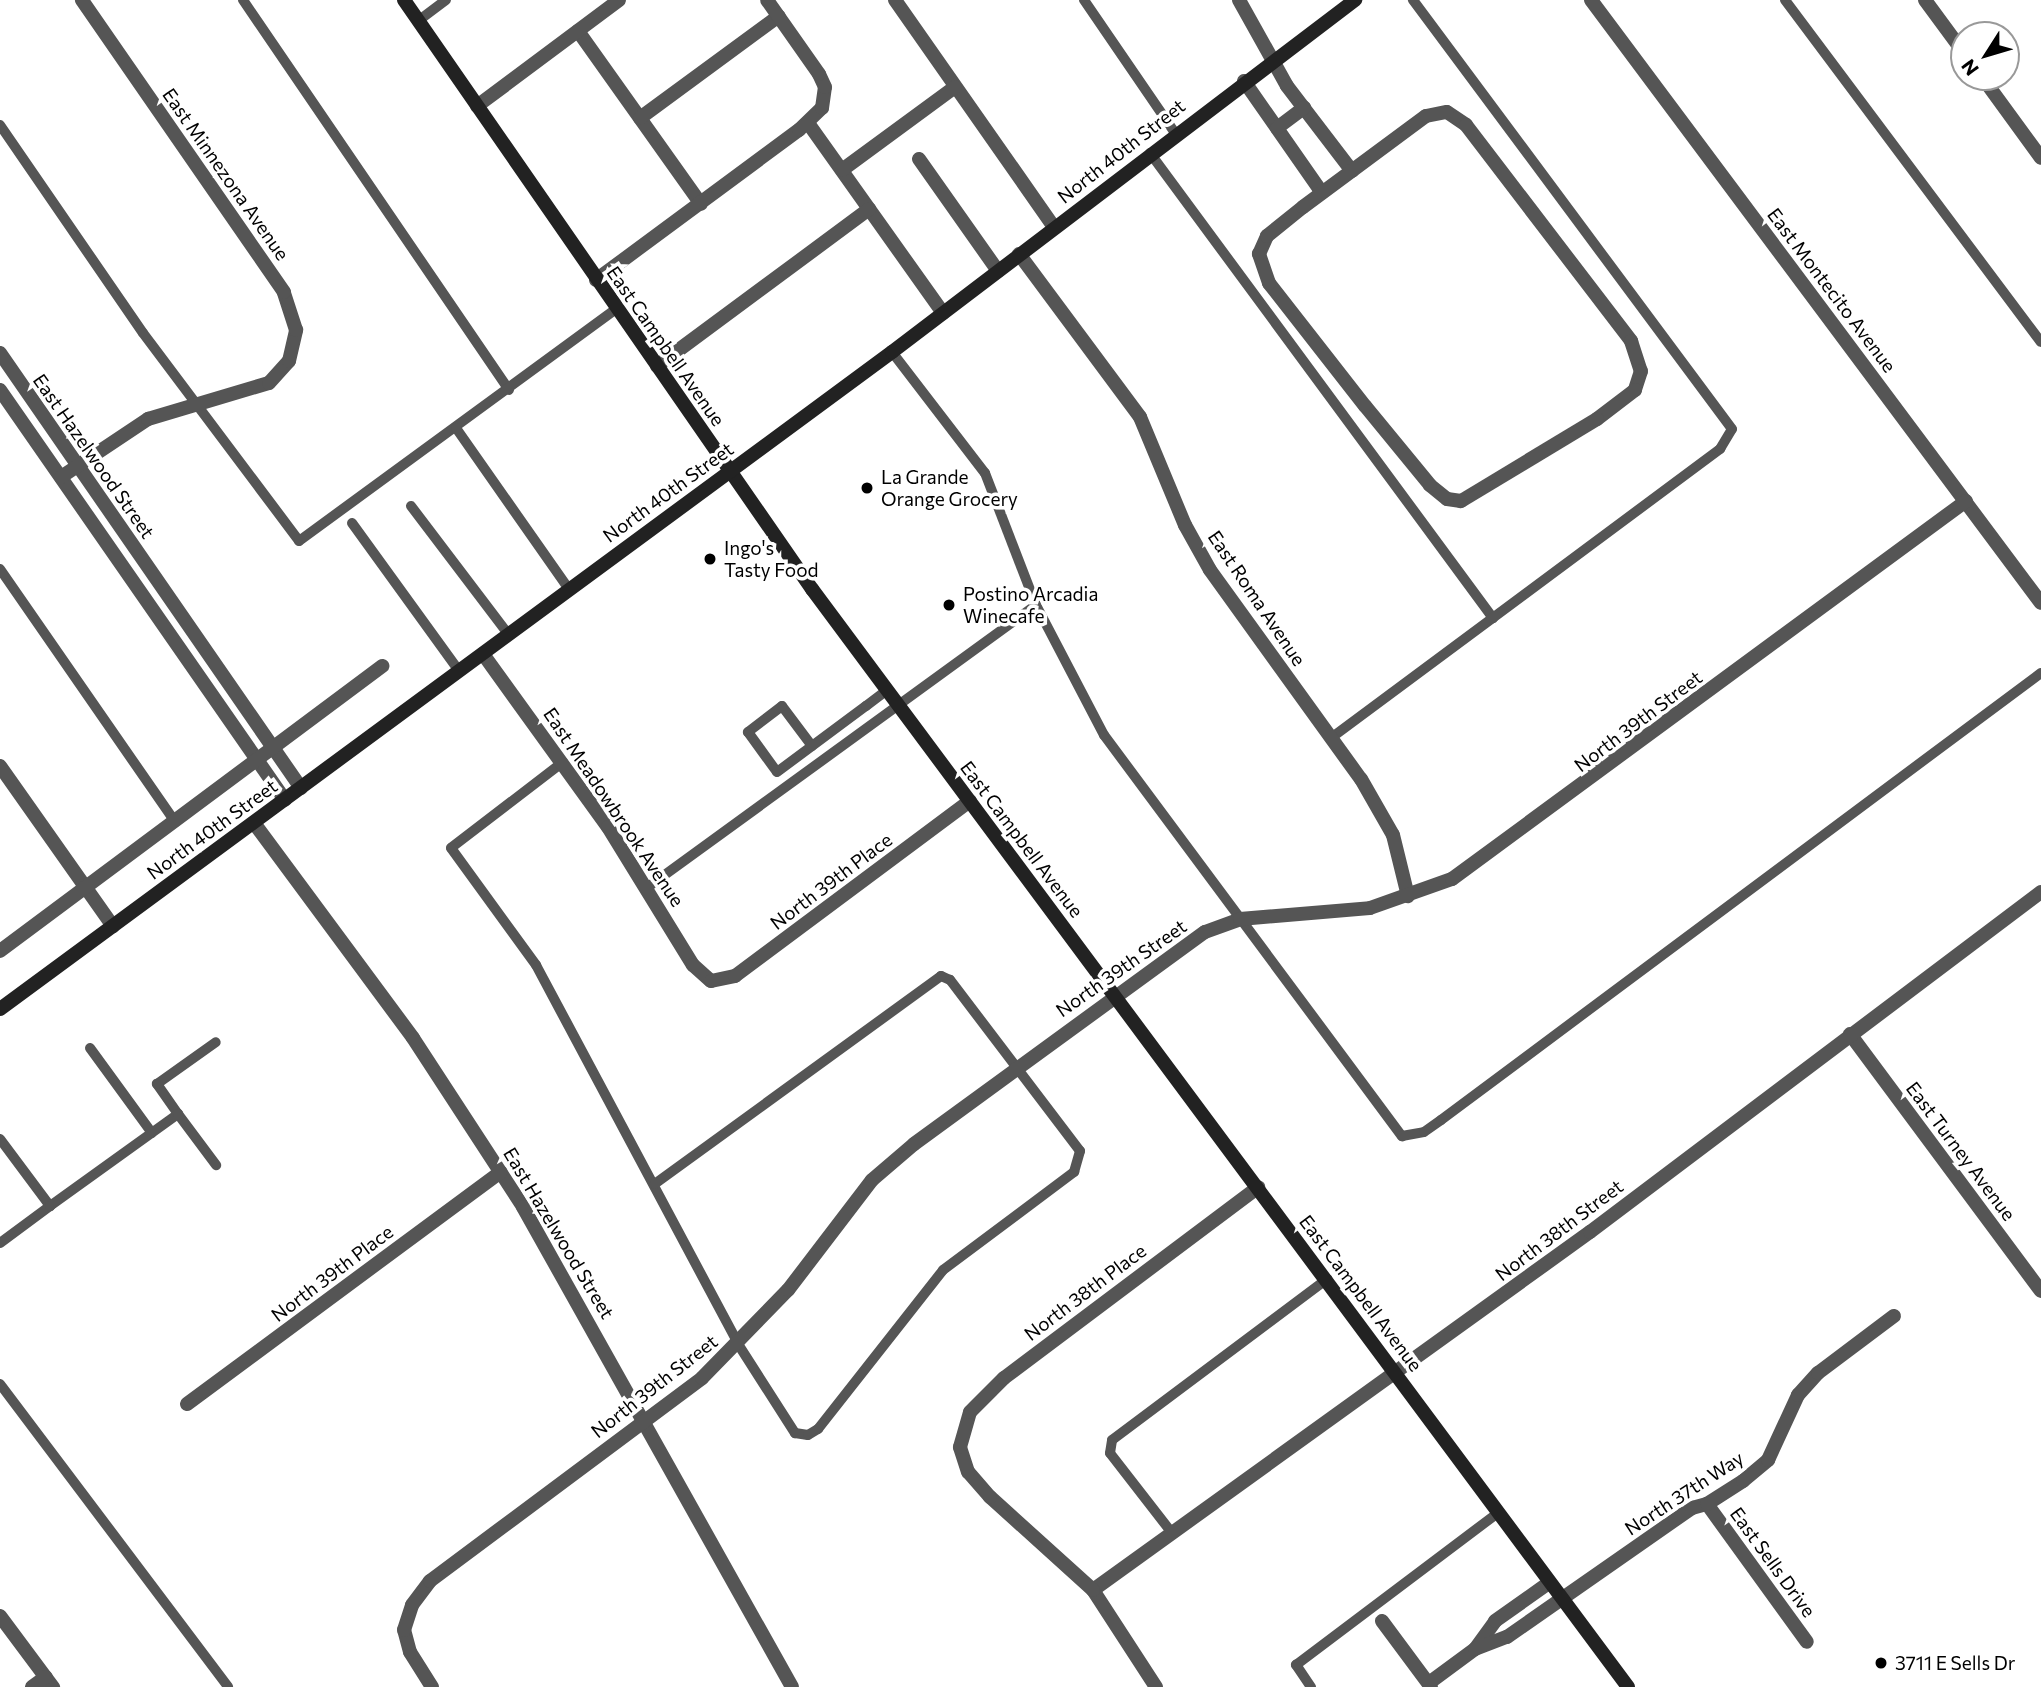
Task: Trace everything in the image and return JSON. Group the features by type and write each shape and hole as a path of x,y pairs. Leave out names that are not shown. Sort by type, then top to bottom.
{"street":[{"name":"East Minnezona Avenue","path":"82,0 284,292 293,311 295,346 275,379 197,403"},
{"name":"East Campbell Avenue","path":"404,0 729,472 897,705 1397,1373 1628,1687"},
{"path":"477,106 619,0"},
{"path":"596,280 701,204 808,122 822,107 825,87 767,0"},
{"path":"895,0 1054,227"},
{"path":"1240,0 1304,108 1352,171"},
{"name":"North 40th Street","path":"0,1009 483,654 568,588 892,352 1175,133 1355,0"},
{"name":"East Montecito Avenue","path":"1591,0 2041,603"},
{"path":"1925,0 1950,34"},
{"path":"640,118 779,16"},
{"path":"578,31 701,204"},
{"path":"1244,81 1322,193"},
{"path":"842,170 955,86"},
{"path":"1992,91 2041,158"},
{"path":"1277,128 1304,108"},
{"path":"1447,112 1461,119 1638,351 1641,371 1635,390 1564,443 1488,488 1461,501 1447,499 1430,485 1365,406 1262,270 1262,242 1352,171 1426,116 1447,112"},
{"path":"808,122 943,313"},
{"path":"919,159 998,271"},
{"path":"657,366 869,209"},
{"name":"East Roma Avenue","path":"1019,254 1140,417 1185,525 1210,570 1331,738 1393,835 1408,896"},
{"name":"East Hazelwood Street","path":"0,353 301,788"},
{"name":"East Hazelwood Street","path":"0,390 256,762 285,800"},
{"path":"61,477 148,419 197,403"},
{"name":"North 39th Street","path":"432,1687 410,1652 404,1630 412,1605 430,1581 702,1378 788,1290 872,1180 1014,1067 1205,932 1240,919 1370,908 1452,879 1517,834 1966,501"},
{"path":"139,593 156,580"},
{"name":"East Meadowbrook Avenue","path":"483,654 563,762 648,887 693,965 711,981"},
{"name":"North 40th Street","path":"0,951 383,666"},
{"path":"0,766 113,926"},
{"name":"North 39th Place","path":"711,981 735,976 970,801"},
{"name":"East Hazelwood Street","path":"254,823 413,1038 500,1172 575,1293 792,1687"},
{"name":"North 38th Street","path":"1093,1590 1397,1373 2041,892"},
{"name":"East Turney Avenue","path":"1850,1034 2041,1291"},
{"name":"North 39th Place","path":"187,1405 500,1172"},
{"name":"North 38th Place","path":"1093,1590 990,1497 968,1472 960,1447 970,1412 1004,1378 1258,1187"},
{"name":"North 37th Way","path":"1475,1649 1507,1637 1692,1508 1707,1504 1768,1460 1798,1395 1818,1373 1894,1316"},
{"name":"East Sells Drive","path":"1707,1504 1807,1642"},
{"path":"1382,1621 1430,1685 1475,1649 1495,1621 1550,1582"},
{"path":"1093,1590 1156,1687"},
{"path":"0,1616 49,1682 32,1687"},
{"path":"1495,1621 1507,1637"}],"lane":[{"path":"243,0 509,390"},
{"path":"418,21 446,0"},
{"path":"1084,0 1175,133"},
{"path":"1331,738 1720,449 1732,429 1413,0"},
{"path":"1785,0 2041,342"},
{"path":"0,125 197,403 299,541 509,390 616,309"},
{"path":"1150,153 1493,618"},
{"path":"892,352 985,473 1036,605 1104,735 1402,1136 1424,1132 2041,673"},
{"path":"456,428 568,588"},
{"path":"411,506 508,634"},
{"path":"352,523 459,671"},
{"path":"0,569 175,821"},
{"path":"648,887 1036,605"},
{"path":"812,746 782,706 748,732 777,772 812,746 887,690"},
{"path":"563,762 451,848 536,965 738,1344 795,1433 808,1435 818,1429 943,1270 1074,1172 1080,1151 950,980 941,976 655,1184"},
{"path":"216,1042 158,1084 216,1165"},
{"path":"90,1048 152,1133"},
{"path":"0,1243 178,1114"},
{"path":"0,1139 51,1206"},
{"path":"1172,1533 1110,1453 1112,1440 1327,1279"},
{"path":"0,1384 228,1687"},
{"path":"1311,1687 1296,1665 1499,1513"}],"place":[{"name":"La Grande Orange Grocery","path":"867,488"},
{"name":"Ingo's Tasty Food","path":"710,559"},
{"name":"Postino Arcadia Winecafe","path":"949,605"},
{"name":"3711 E Sells Dr","path":"1881,1663"}]}
